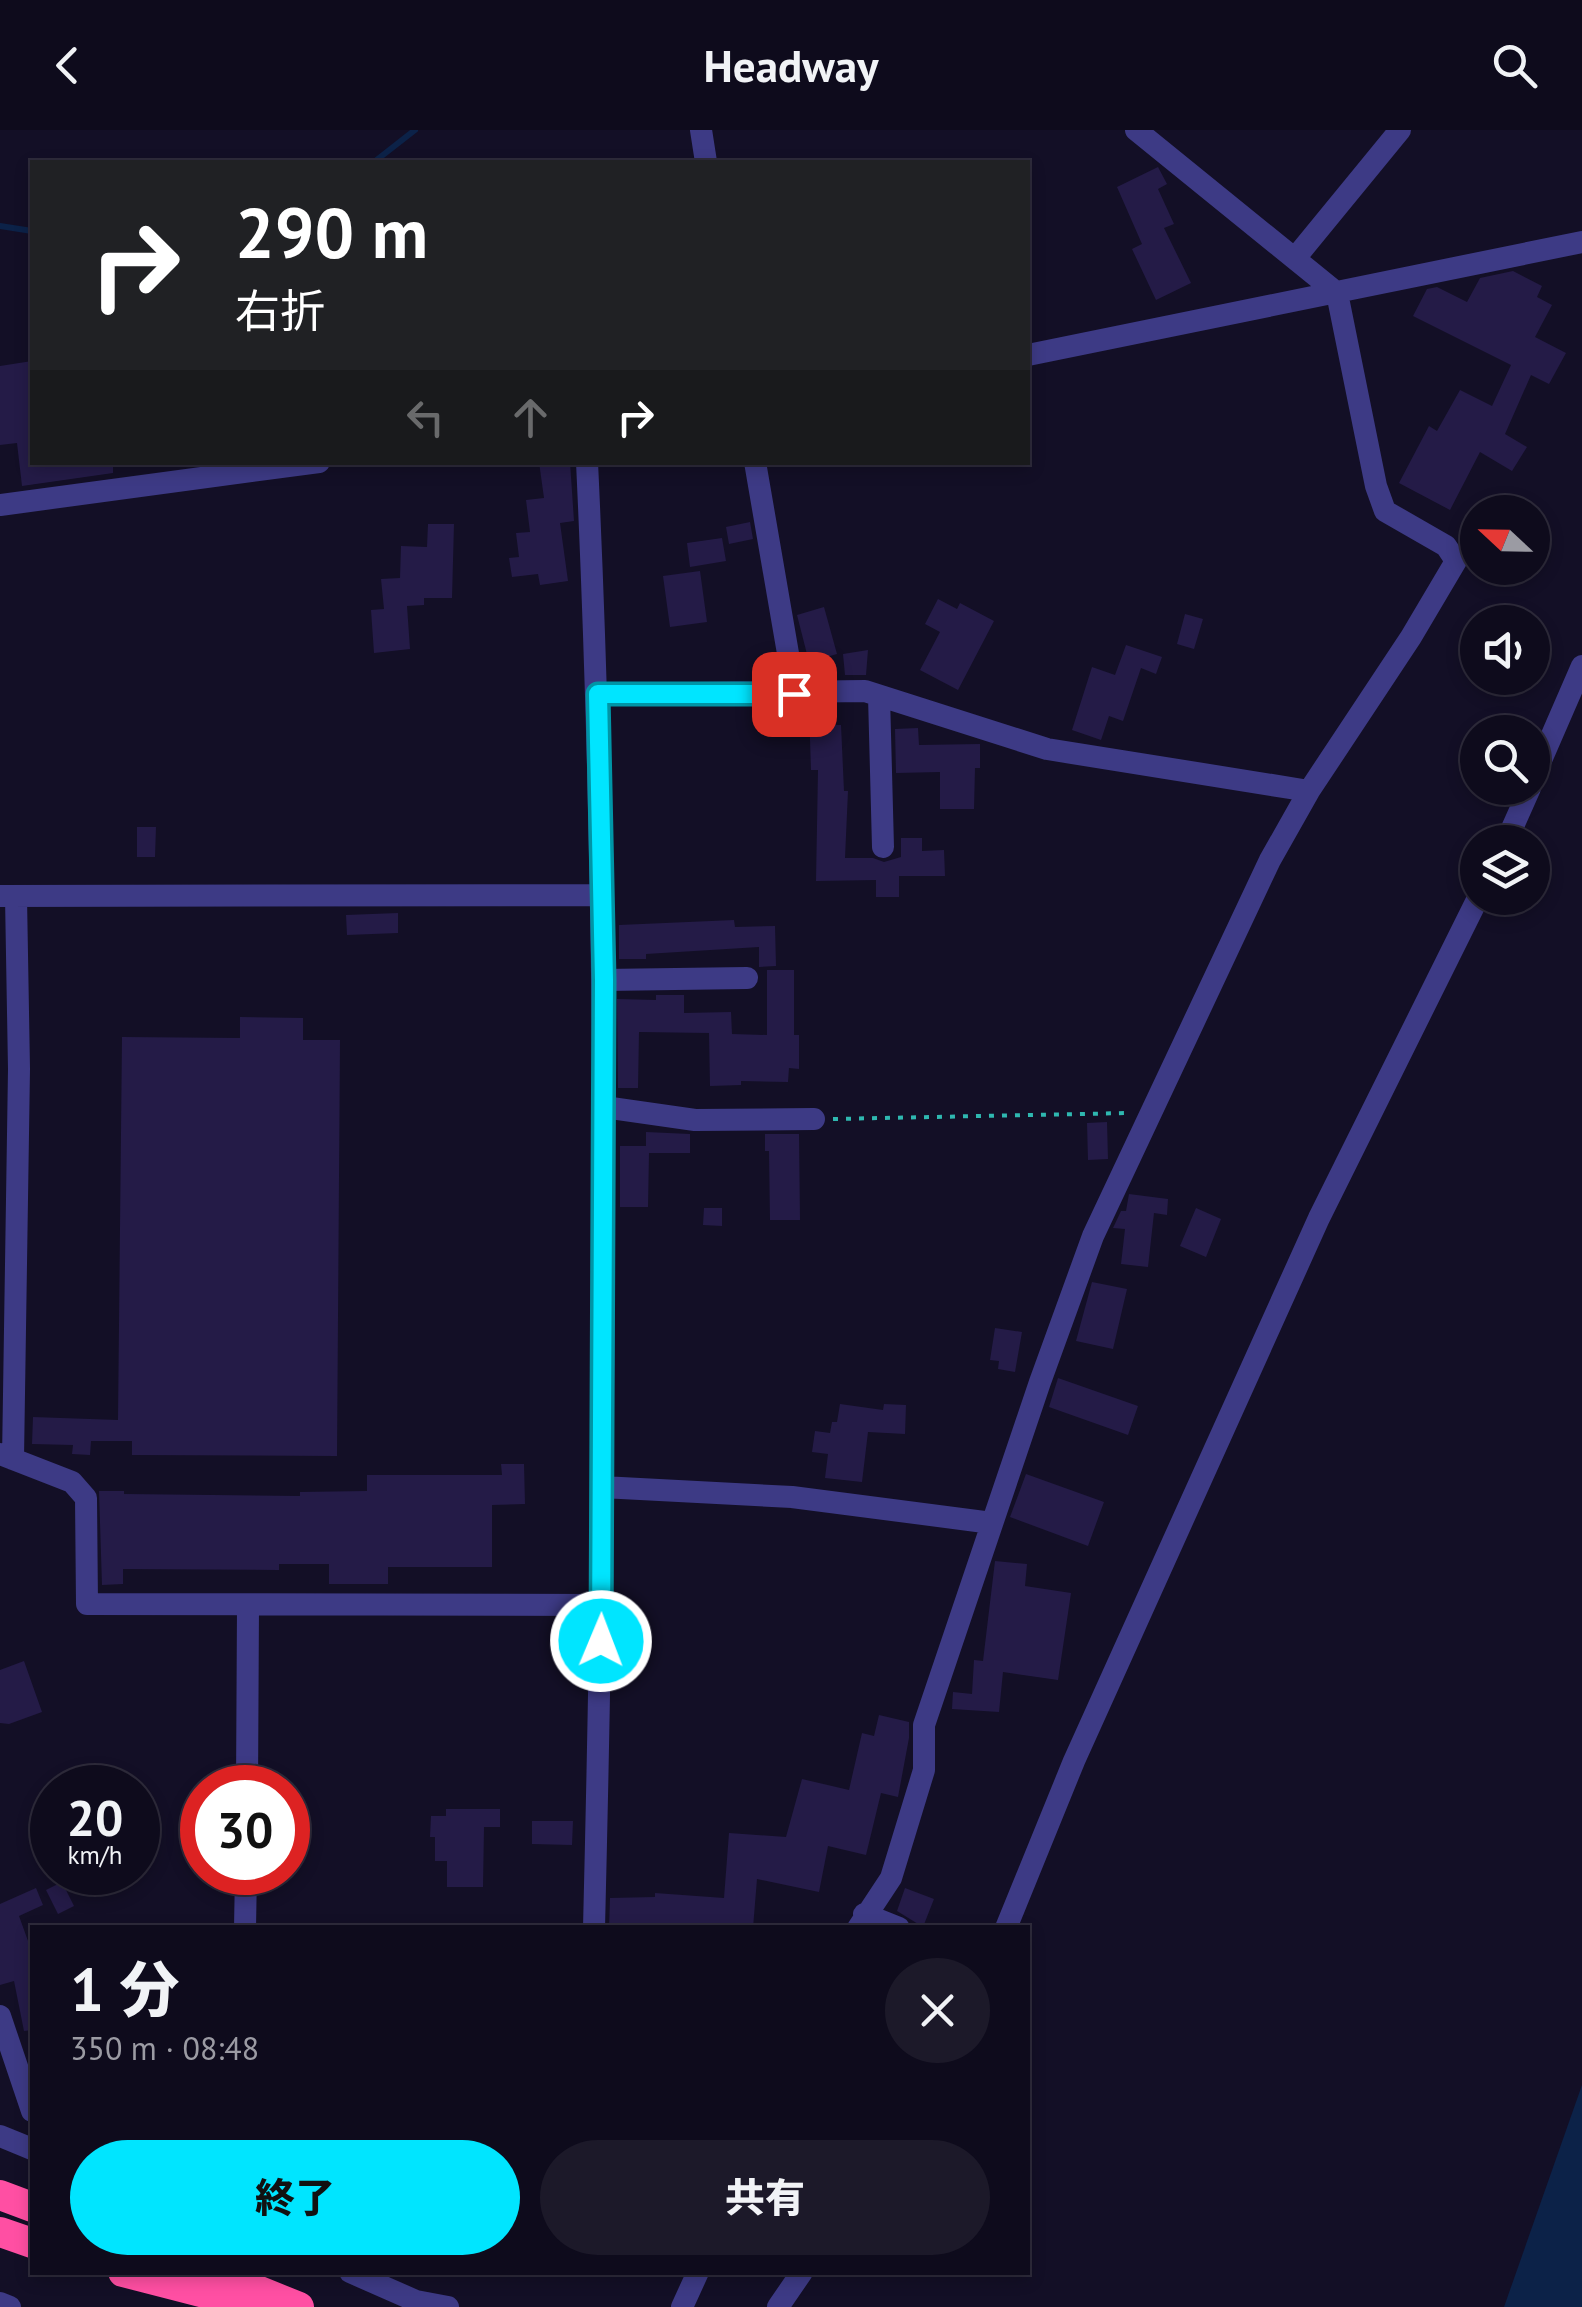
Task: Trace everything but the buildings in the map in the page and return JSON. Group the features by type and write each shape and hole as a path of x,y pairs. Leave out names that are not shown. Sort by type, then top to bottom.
{"highway":[{"path":"0,2196 30,2206"},
{"path":"0,2232 30,2241"},
{"path":"135,2275 259,2307"},
{"path":"220,2275 300,2307"}],"street":[{"path":"701,130 706,160"},
{"path":"861,1921 891,1878 924,1770 924,1726 1093,1236 1270,860 1309,791 1456,562 1446,546 1384,511 1337,292 1136,130"},
{"path":"1296,257 1400,130"},
{"path":"1030,355 1582,242"},
{"path":"0,505 297,465"},
{"path":"587,465 598,694 604,980 602,1605 594,1925"},
{"path":"756,465 794,694"},
{"path":"1550,740 1582,666"},
{"path":"598,694 865,691 1047,749 1309,791"},
{"path":"879,696 883,847"},
{"path":"602,896 8,896 6,1456 72,1482 86,1498 87,1604 602,1605"},
{"path":"1007,1925 1074,1761 1310,1236 1470,915"},
{"path":"604,980 747,978"},
{"path":"604,1107 695,1120 814,1119"},
{"path":"602,1487 792,1498 992,1523"},
{"path":"246,1765 248,1606"},
{"path":"245,1925 246,1895"},
{"path":"0,2016 30,2105"},
{"path":"0,2136 30,2148"},
{"path":"357,2275 416,2300 448,2307"},
{"path":"682,2307 697,2275"},
{"path":"778,2307 800,2275"},
{"path":"0,2303 10,2307"}],"path":[{"path":"814,1119 1152,1112"}],"water":[{"path":"1582,2085 1582,2307 1504,2307"}],"waterway":[{"path":"377,160 415,130"},
{"path":"0,226 30,231"}],"route":[{"path":"601,1641 604,980 598,694 794,694"}]}
